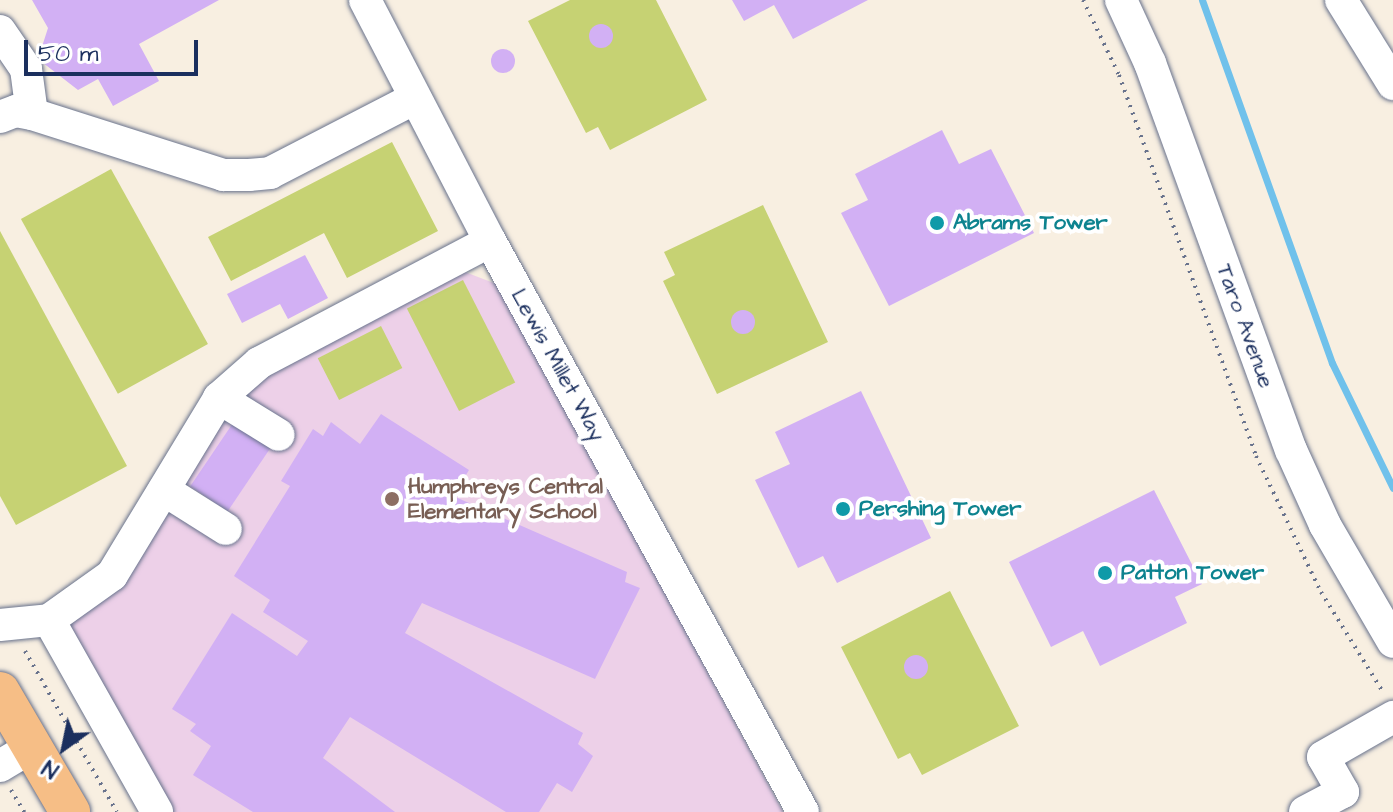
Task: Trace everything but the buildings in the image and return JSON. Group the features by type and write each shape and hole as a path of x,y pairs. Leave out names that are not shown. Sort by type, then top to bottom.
{"main road":[{"path":"0,692 16,756 70,812"}],"street":[{"name":"Lewis Millet Way","path":"365,0 490,241 803,812"},
{"name":"Taro Avenue","path":"1121,0 1150,63 1291,450 1325,525 1393,642"},
{"path":"1341,0 1393,84"},
{"path":"0,31 14,44 26,69 32,114"},
{"path":"0,117 16,111 32,114 223,175 249,175 270,173 415,98"},
{"path":"5,625 49,620 112,575 219,398 259,363 490,241"},
{"path":"219,398 279,435"},
{"path":"164,490 226,529"},
{"path":"49,620 157,812"},
{"path":"1305,812 1343,792 1323,757 1393,717"}],"path":[{"path":"5,625 117,812"}],"shaded area":[{"name":"Humphreys Central Elementary School","path":"465,272 499,285 783,812 164,812 59,627 224,415 261,379"}],"green space":[{"path":"570,0 656,0 707,100 610,150 598,127 586,133 528,21"},
{"path":"392,142 438,231 347,278 324,233 231,281 208,237"},
{"path":"111,169 208,344 118,394 21,219"},
{"path":"763,205 828,342 717,394 663,281 675,275 664,252"},
{"path":"0,231 127,466 16,525 0,496"},
{"path":"463,280 515,382 459,411 407,309"},
{"path":"381,326 402,368 339,400 318,358"},
{"path":"950,591 1019,726 922,775 910,753 898,759 841,647"}],"waterway":[{"path":"1202,0 1332,363 1393,488"}],"place":[{"name":"Abrams Tower","path":"937,223"},
{"name":"Humphreys Central Elementary School","path":"392,499"},
{"name":"Pershing Tower","path":"843,509"},
{"name":"Patton Tower","path":"1105,573"}]}
